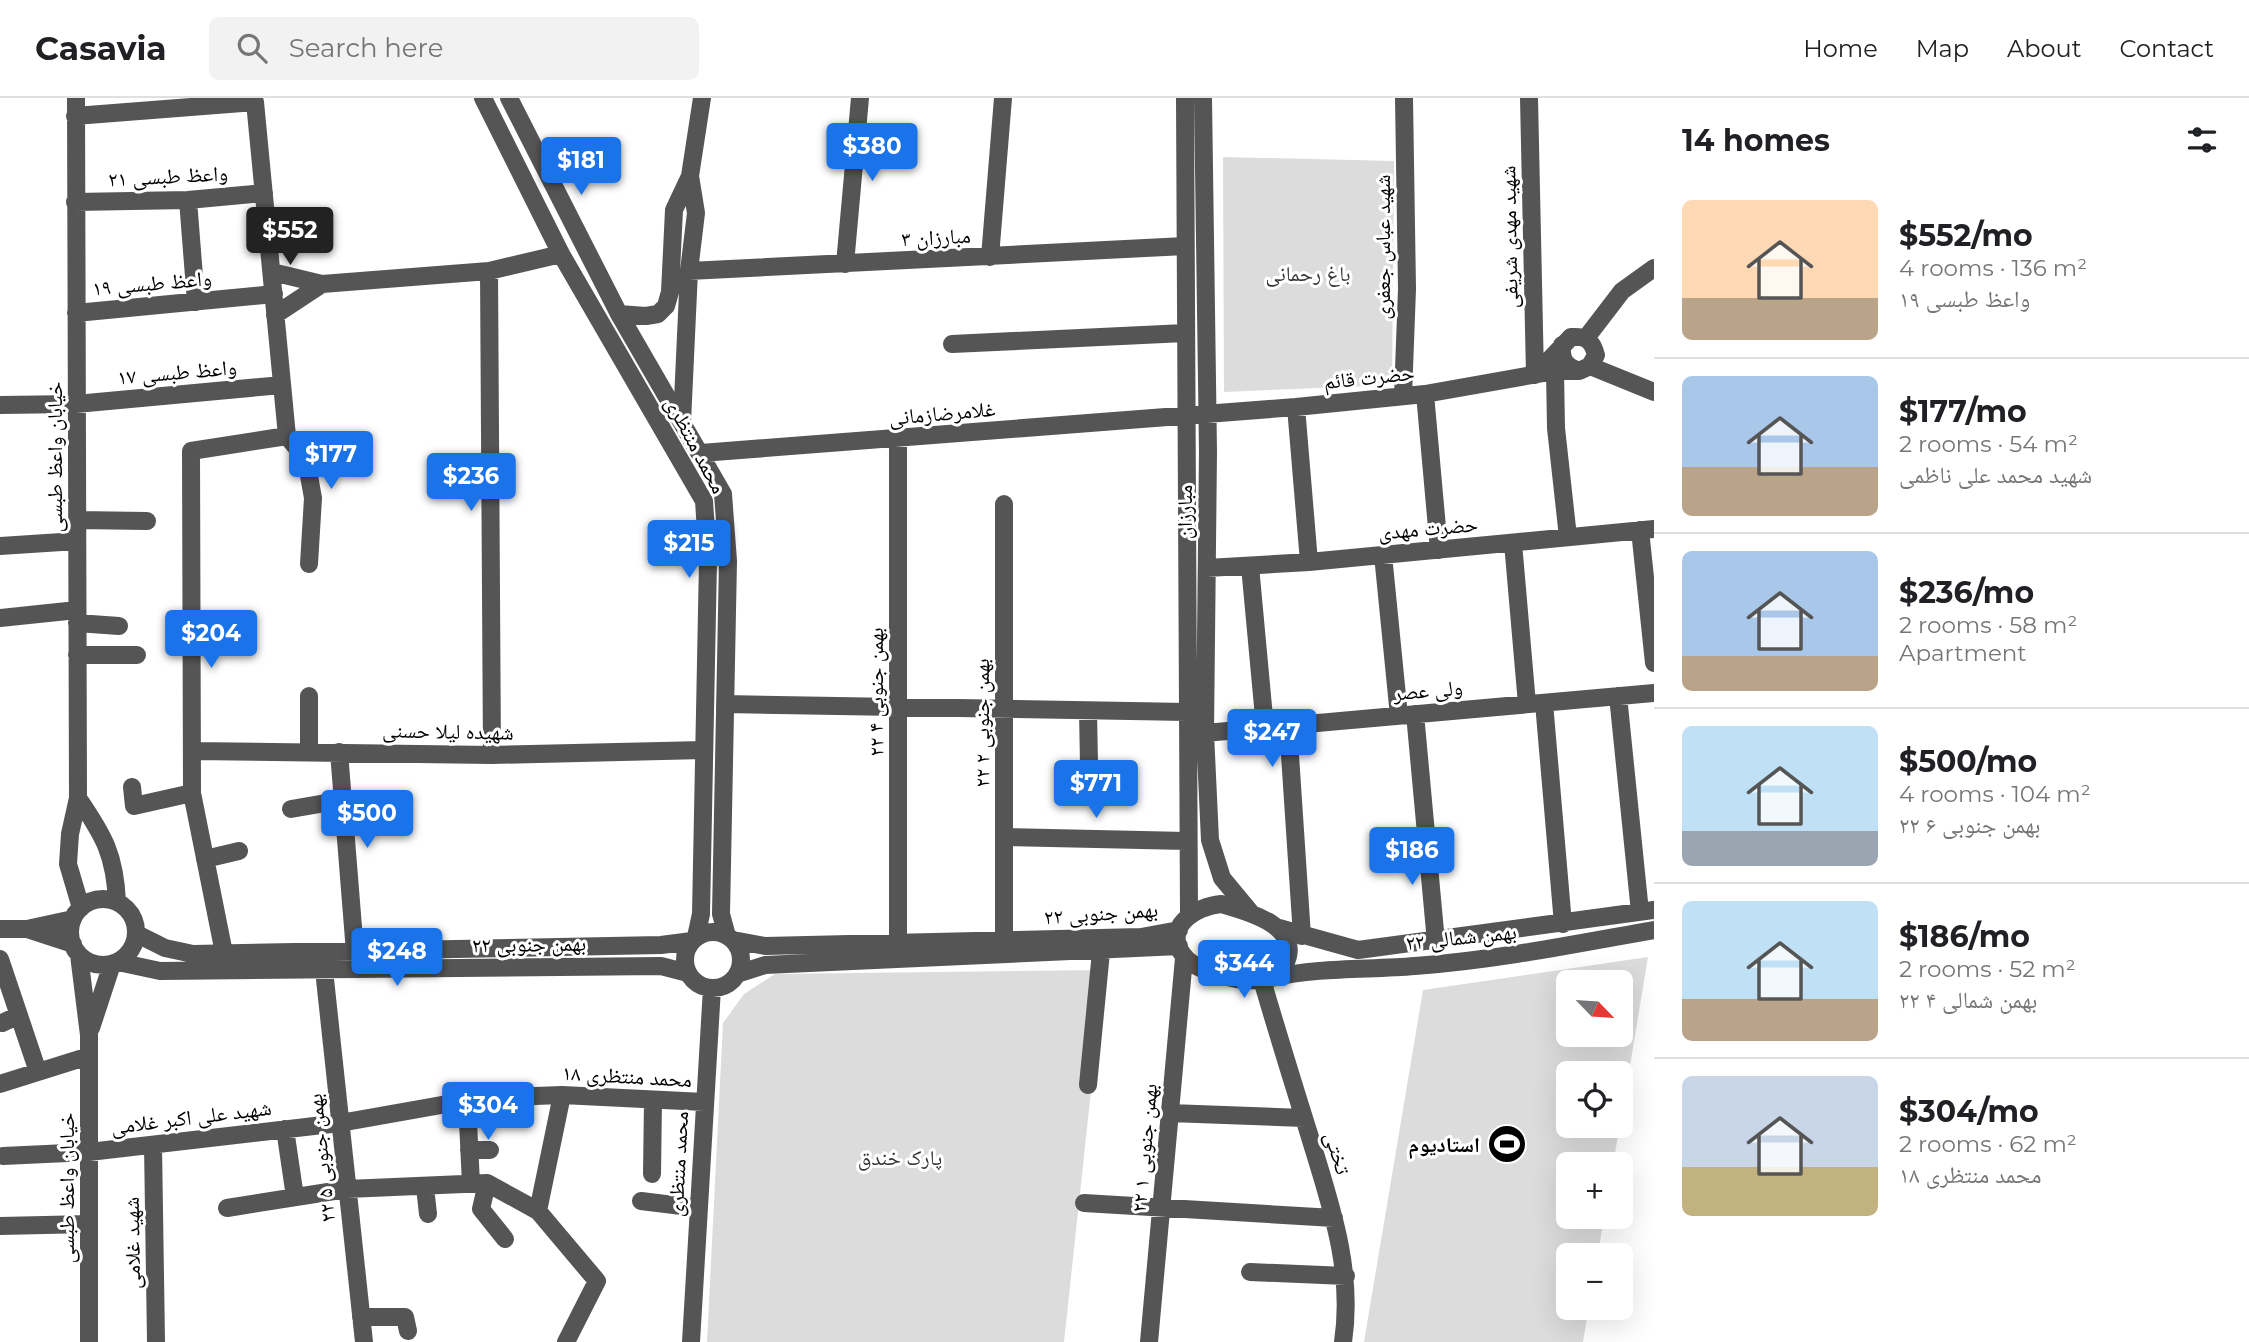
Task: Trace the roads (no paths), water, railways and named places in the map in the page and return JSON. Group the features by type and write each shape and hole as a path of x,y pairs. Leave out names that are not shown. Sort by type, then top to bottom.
{"street":[{"name":"محمد منتظری","path":"483,98 561,254 704,501 708,561 701,914 694,939"},
{"name":"محمد منتظری","path":"509,98 619,314 723,494 727,515 721,914 730,938"},
{"path":"619,314 658,314 666,306 670,292 674,210 690,176 702,98"},
{"path":"845,264 860,98"},
{"path":"990,257 1003,98"},
{"name":"مبارزان","path":"1185,98 1189,913"},
{"name":"مبارزان","path":"1203,98 1207,413 1205,733 1210,841 1222,878 1251,913"},
{"name":"شهید عباس جعفری","path":"1403,396 1407,289 1404,98"},
{"name":"شهید مهدی شریفی","path":"1529,98 1535,375"},
{"path":"75,107 255,102 287,436 306,458 313,498 309,564"},
{"name":"خیابان واعظ طبسی","path":"75,107 78,798 70,834 68,864 77,914"},
{"path":"501,135 520,120"},
{"path":"682,422 690,271 696,214 690,176"},
{"name":"واعظ طبسی ۲۱","path":"75,202 188,200 264,193"},
{"path":"188,200 195,302"},
{"name":"مبارزان ۳","path":"690,271 1185,246"},
{"path":"272,272 322,284 489,271 561,254"},
{"path":"1586,338 1622,291 1654,268"},
{"path":"489,271 492,755"},
{"path":"275,315 322,284"},
{"name":"واعظ طبسی ۱۹","path":"76,313 274,294"},
{"path":"952,344 1185,332"},
{"path":"1535,375 1571,337 1586,338 1593,343 1596,355 1585,368"},
{"path":"1562,345 1561,357 1568,367 1585,368 1654,392"},
{"name":"حضرت قائم","path":"1207,413 1425,394 1585,368"},
{"path":"1555,371 1556,428 1568,537"},
{"name":"واعظ طبسی ۱۷","path":"0,405 76,404 282,385"},
{"path":"1425,394 1439,550"},
{"path":"1296,407 1309,562"},
{"name":"غلامرضازمانی","path":"701,453 898,440 1207,413"},
{"path":"224,953 191,793 191,451 287,436"},
{"name":"۲۲ بهمن جنوبی ۴","path":"898,440 898,944"},
{"name":"۲۲ بهمن جنوبی ۲","path":"1004,504 1004,941"},
{"path":"76,520 147,521"},
{"path":"1647,530 1654,663"},
{"name":"حضرت مهدی","path":"1207,568 1309,562 1647,530"},
{"path":"0,546 77,541"},
{"path":"1513,542 1553,810 1563,924"},
{"path":"1383,555 1426,828 1436,942"},
{"path":"1250,566 1265,727"},
{"path":"0,618 77,617 120,626"},
{"path":"77,654 137,655"},
{"name":"ولی عصر","path":"1205,733 1654,693"},
{"path":"309,696 309,752"},
{"path":"1618,696 1629,806 1647,911"},
{"path":"725,704 1187,712"},
{"path":"1088,711 1089,764"},
{"path":"1289,725 1302,936"},
{"name":"شهیده لیلا حسنی","path":"192,751 492,755 704,750"},
{"path":"339,752 355,952"},
{"path":"132,787 134,806 191,793"},
{"path":"78,798 108,842 116,879 117,902"},
{"path":"291,809 343,800"},
{"path":"1004,837 1187,841"},
{"path":"205,859 239,851"},
{"path":"0,929 27,929 77,914 92,901 104,899 117,902 127,910 134,921 134,946 115,963 89,1034"},
{"path":"1221,904 1251,913 1279,928 1285,936 1288,955 1280,972 1267,979 1241,981 1220,975 1181,944 1189,913 1201,906 1221,904"},
{"name":"۲۲ بهمن شمالی","path":"1279,928 1358,950 1436,942 1647,911"},
{"path":"77,914 70,931 76,950 89,1034"},
{"path":"27,929 76,950 90,963 115,963"},
{"name":"۲۲ بهمن شمالی","path":"1267,979 1306,970 1414,966 1476,960 1654,930"},
{"path":"713,932 730,938 741,960 737,974 726,984 712,988 698,984 688,974 686,952 694,939 713,932"},
{"name":"۲۲ بهمن جنوبی","path":"136,933 165,948 193,954 661,945 694,939"},
{"name":"۲۲ بهمن جنوبی","path":"730,938 765,946 1141,937 1181,944"},
{"name":"۲۲ بهمن جنوبی","path":"737,974 765,965 1101,952 1181,944"},
{"name":"۲۲ بهمن جنوبی ۱","path":"1149,1342 1170,1113 1181,944"},
{"path":"474,949 475,968"},
{"path":"1088,1085 1101,952"},
{"path":"0,959 38,1072"},
{"name":"۲۲ بهمن جنوبی","path":"115,963 160,971 661,966 688,974"},
{"name":"۲۲ بهمن جنوبی ۵","path":"324,970 364,1342"},
{"name":"تختی","path":"1267,979 1334,1218 1346,1276 1347,1312 1343,1342"},
{"name":"محمد منتظری","path":"691,1342 712,988"},
{"path":"2,1023 19,1015"},
{"name":"خیابان واعظ طبسی","path":"89,1034 89,1342"},
{"path":"0,1084 89,1056"},
{"path":"538,1211 562,1095"},
{"name":"محمد منتظری ۱۸","path":"340,1123 467,1101 562,1095 704,1102"},
{"path":"652,1174 653,1100"},
{"path":"467,1101 469,1150 479,1184 481,1209 505,1239"},
{"path":"1170,1113 1304,1118"},
{"name":"شهید علی اکبر غلامی","path":"2,1156 89,1152 340,1123"},
{"path":"285,1129 295,1197"},
{"name":"شهید غلامی","path":"153,1145 156,1341"},
{"path":"469,1150 491,1150"},
{"path":"226,1208 347,1189 479,1184 538,1211 597,1281 566,1342"},
{"path":"425,1187 428,1214"},
{"path":"641,1201 698,1208"},
{"path":"1084,1203 1334,1218"},
{"path":"0,1226 89,1224"},
{"path":"1250,1272 1346,1276"},
{"path":"361,1317 405,1317 408,1331"}],"place":[{"name":"استادیوم","path":"1507,1144"}],"park label":[{"name":"باغ رحمانی","path":"1308,273"},
{"name":"پارک خندق","path":"900,1157"}]}
